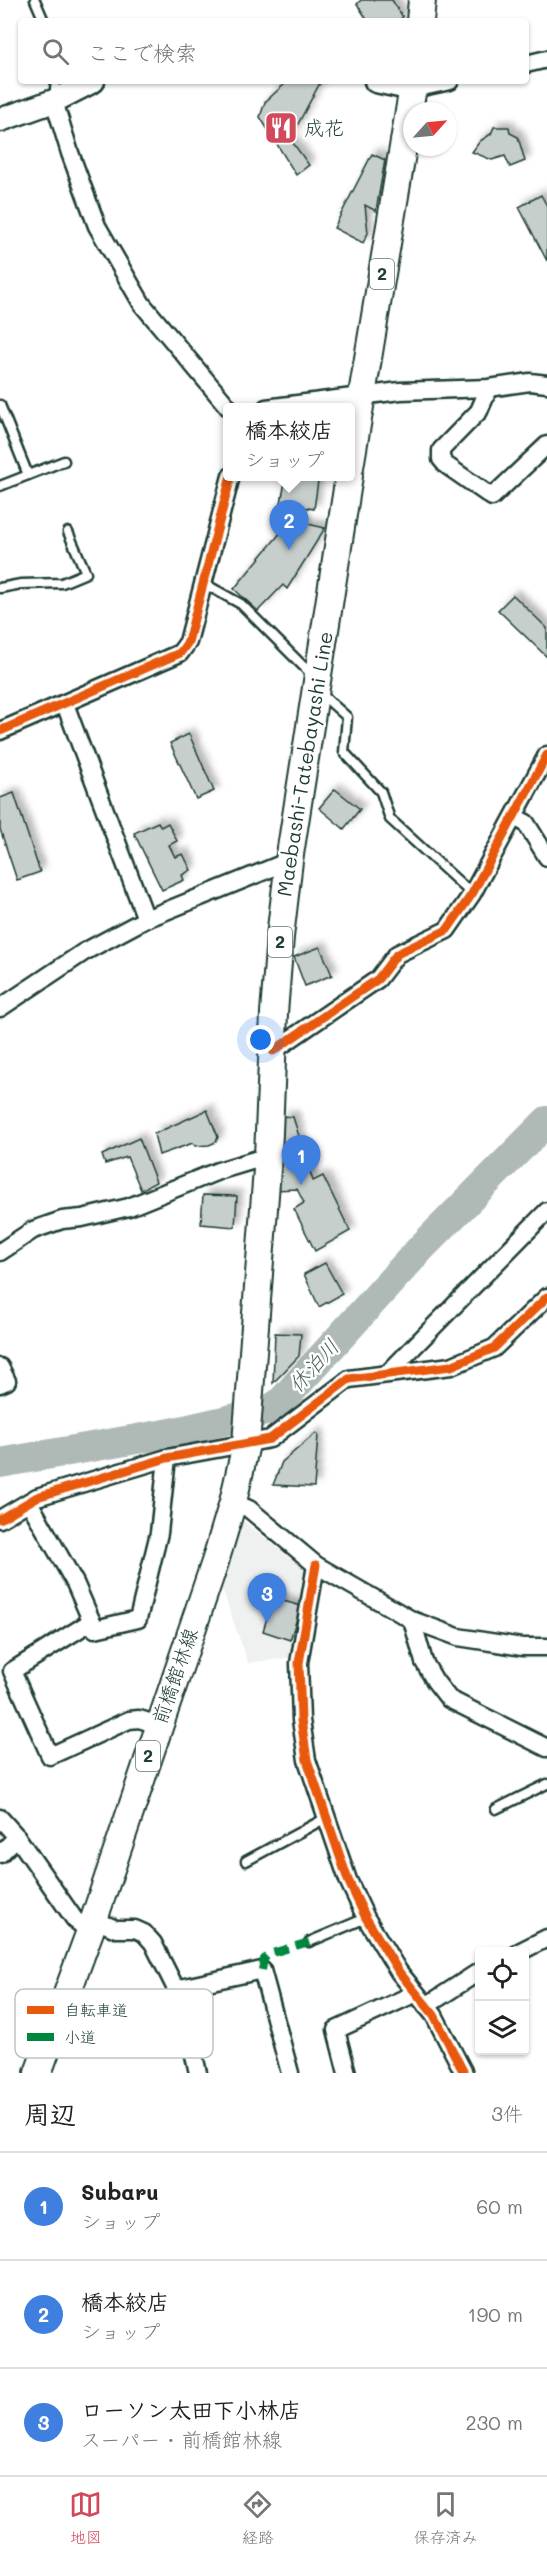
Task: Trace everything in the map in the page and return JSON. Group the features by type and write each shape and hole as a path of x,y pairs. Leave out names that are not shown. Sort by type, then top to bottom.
{"main road":[{"path":"420,18 422,0"},
{"name":"2","path":"355,441 414,85"},
{"name":"Maebashi-Tatebayashi Line","path":"247,1431 268,1156 280,937 289,861 348,481"},
{"name":"前橋館林線","path":"69,1989 233,1502 247,1431"},
{"name":"前橋館林線","path":"38,2073 43,2058"}],"street":[{"path":"529,63 547,59"},
{"path":"0,120 55,91 82,84"},
{"path":"55,91 70,153 102,236 142,304 225,403"},
{"path":"303,403 400,391 489,388 530,382 547,384"},
{"path":"489,388 479,411 441,450 441,459 446,465 492,497 547,444"},
{"path":"0,731 180,653 189,642 230,481"},
{"path":"64,704 146,919"},
{"path":"273,1051 378,979 398,954 447,930 472,894 547,755"},
{"path":"514,817 526,823 547,857"},
{"path":"0,1008 84,952 146,919 289,861"},
{"path":"0,1252 33,1230 62,1220 82,1218 129,1207 218,1171 268,1156"},
{"path":"389,1372 547,1211"},
{"path":"0,1519 37,1497 247,1431 270,1439 349,1379 389,1372 451,1366 494,1348 547,1297"},
{"path":"0,1367 8,1381 0,1384"},
{"path":"29,1502 75,1583 95,1629 138,1619 159,1533 167,1458"},
{"path":"233,1502 249,1509 316,1566 412,1620 458,1637 522,1647 547,1647"},
{"path":"316,1566 299,1663 301,1720 307,1760 348,1880 366,1918 399,1972 434,2015 464,2073"},
{"path":"412,1620 424,1662 449,1699 547,1748"},
{"path":"92,1621 12,1671 50,1756 129,1720 139,1719 159,1725"},
{"path":"0,1818 17,1837 75,1920 116,1929 135,1929 144,1933 153,1943 176,1989 262,1970 290,2073"},
{"path":"0,1854 17,1837"},
{"path":"529,1947 547,1938"},
{"path":"347,2073 336,2030 421,2000 475,1973"},
{"path":"195,2058 198,2073"}],"lane":[{"path":"35,0 43,18"},
{"path":"0,405 28,475"},
{"path":"0,486 64,461"},
{"path":"0,588 21,584 62,583 86,573 68,532"},
{"path":"203,583 241,604 347,717 344,752 381,792 390,819 472,894"},
{"path":"496,1809 547,1784"},
{"path":"246,1861 326,1818"},
{"path":"309,1942 366,1918"}],"shaded area":[{"path":"242,1520 310,1573 295,1657 248,1663 222,1589"}],"building":[{"path":"361,0 392,0 403,17 366,18 357,4"},
{"name":"成花","path":"285,84 319,84 290,139 309,165 296,175 260,117 265,102"},
{"path":"494,127 509,127 510,133 518,137 525,161 510,167 505,156 492,160 472,152 480,141 491,134"},
{"path":"372,154 385,160 376,211 365,205 368,233 363,243 334,228"},
{"path":"541,195 547,206 547,261 519,207"},
{"path":"285,481 318,481 314,509 281,503"},
{"path":"291,520 325,528 287,589 283,585 258,611 234,589"},
{"path":"513,595 547,628 547,657 498,610"},
{"path":"189,734 214,791 196,799 170,743"},
{"path":"335,789 360,809 344,829 319,808"},
{"path":"14,793 40,872 17,880 0,829 0,798"},
{"path":"158,822 161,827 168,823 177,841 169,845 175,857 183,854 191,870 182,875 184,880 162,890 134,833"},
{"path":"320,947 332,975 305,986 294,957"},
{"path":"207,1110 218,1137 216,1142 195,1146 193,1143 159,1155 154,1134"},
{"path":"283,1116 293,1117 313,1181 323,1176 350,1231 315,1251 294,1209 304,1203 297,1189 274,1190"},
{"path":"139,1138 156,1182 141,1190 127,1157 105,1164 102,1155"},
{"path":"203,1195 237,1196 235,1227 201,1224"},
{"path":"325,1263 342,1294 319,1307 304,1274"},
{"path":"275,1333 301,1334 299,1356 273,1383"},
{"path":"316,1433 318,1435 314,1487 273,1485 282,1462"},
{"path":"273,1598 301,1606 290,1640 263,1631"}],"waterway":[{"name":"休泊川","path":"0,1463 171,1433 267,1411 281,1402 421,1248 547,1121"}],"marked path":[{"path":"262,1970 264,1959 269,1954 309,1942"}],"cycle path":[{"path":"0,731 180,653 188,642 230,481"},
{"path":"273,1051 378,979 397,954 447,930 472,894 547,755"},
{"path":"0,1519 37,1497 167,1458 270,1439 349,1379 451,1366 494,1348 547,1297"},
{"path":"316,1565 299,1663 301,1720 307,1760 348,1880 366,1918 399,1972 434,2015 464,2073"}],"place":[{"name":"成花","path":"281,128"},
{"name":"橋本絞店","path":"289,550"},
{"name":"Subaru","path":"301,1185"},
{"name":"ローソン太田下小林店","path":"267,1623"}]}
